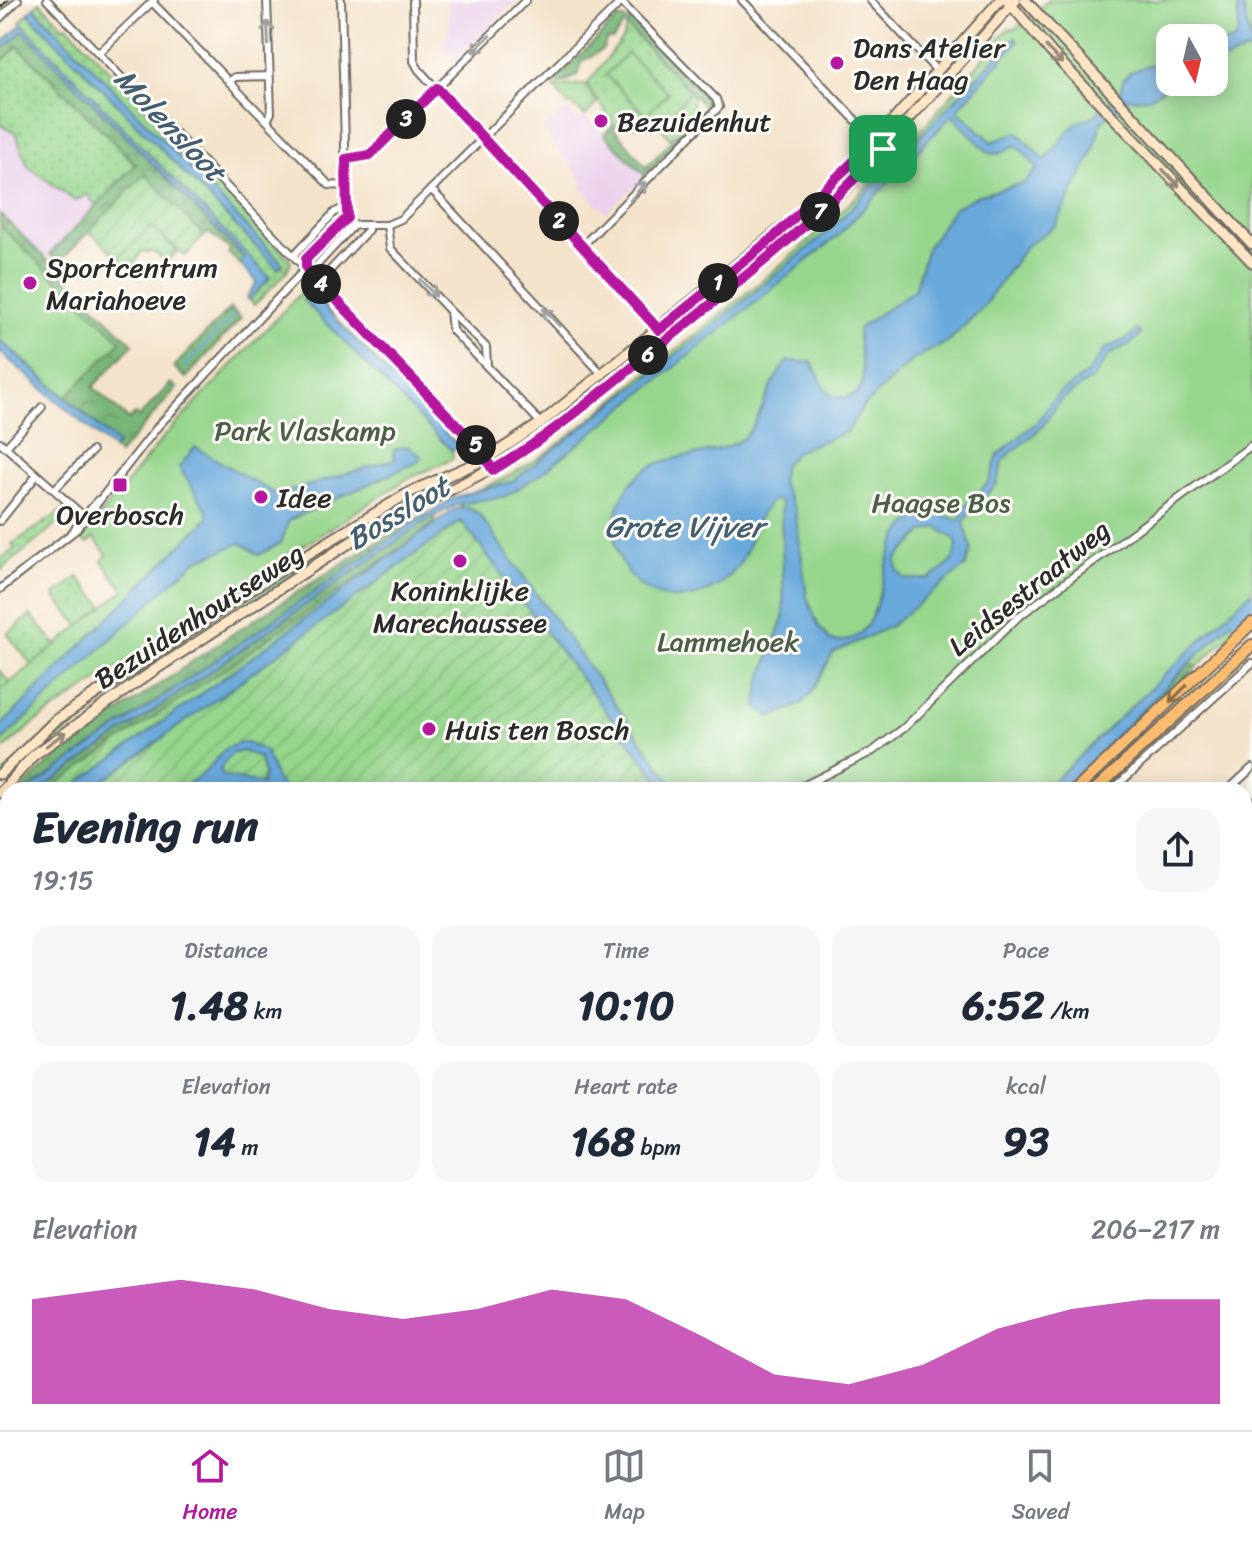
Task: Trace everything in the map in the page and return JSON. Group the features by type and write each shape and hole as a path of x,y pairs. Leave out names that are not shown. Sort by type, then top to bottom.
{"main road":[{"name":"Bezuidenhoutseweg","path":"0,774 55,721 267,579 410,492 488,458 541,423 774,237 875,141 1000,0"},
{"path":"1025,0 1252,244"},
{"name":"Bezuidenhoutseweg","path":"11,782 49,743 360,536 428,498 493,470 548,433 802,228 883,149 1012,2"},
{"path":"1012,2 1117,122 1252,262"},
{"path":"1084,782 1252,623"},
{"path":"1104,782 1250,646"}],"street":[{"path":"0,18 18,0"},
{"path":"47,0 488,458 493,470"},
{"path":"267,0 271,113 267,121"},
{"path":"341,0 347,218 354,225 387,225 401,219 622,1 716,99 719,107 582,246"},
{"path":"413,0 414,61 667,339"},
{"path":"346,159 370,155 526,0"},
{"path":"742,0 883,149"},
{"path":"870,0 938,72"},
{"path":"99,53 153,1 329,185 347,186"},
{"path":"229,82 235,77 269,76"},
{"path":"431,189 603,375"},
{"path":"294,255 335,212 347,207"},
{"path":"306,268 306,259 347,218"},
{"path":"0,589 73,531 207,373 306,268 315,267 354,225"},
{"path":"319,282 368,230 368,225"},
{"path":"387,225 390,248 486,347 487,366"},
{"path":"450,311 452,330 541,423"},
{"path":"42,407 3,444 85,517"},
{"name":"Leidsestraatweg","path":"811,782 873,751 904,728 1018,617 1252,445"},
{"path":"54,490 92,451"},
{"path":"0,521 37,475"},
{"path":"1238,677 1250,646"},
{"path":"1126,782 1252,663"}],"shaded area":[{"path":"448,0 517,0 455,60 442,48 449,32"},
{"path":"0,63 136,165 46,258 0,214"},
{"path":"567,109 579,121 586,116 645,176 606,213 581,187 585,183 542,129"}],"green space":[{"name":"Haagse Bos","path":"1049,0 1252,0 1252,599 1054,782 661,782 460,508 467,494 515,472 581,427 752,289 857,196 1008,29 1015,29"},
{"path":"40,2 63,26 67,25 291,261 286,273 254,305 249,300 270,278 20,22 28,13 278,268 283,264 34,7"},
{"path":"618,18 632,21 712,103 712,109 644,175 604,134 612,126 646,167 705,107 627,26 624,24 613,40 607,39 603,49 581,62 579,74 566,82 552,83"},
{"path":"627,26 690,91 661,127 615,126 587,84 623,38"},
{"path":"22,30 245,259 240,264 228,253 230,249 209,233 204,236 145,174 59,262 50,254 136,164 18,46 0,63 0,52"},
{"path":"18,45 136,165 96,206 87,194 75,201 28,166 15,132 0,125 0,63"},
{"path":"627,53 668,93 646,115 606,75"},
{"path":"584,84 597,103 585,116 571,103 568,105 554,87"},
{"path":"690,91 693,94 690,122 670,139 661,127"},
{"path":"145,174 204,236 185,256 151,226 118,257 89,231"},
{"path":"0,214 133,344 93,387 129,420 135,414 139,417 171,383 177,388 118,455 113,449 117,443 66,397 120,341 0,226"},
{"name":"Sportcentrum Mariahoeve","path":"0,226 121,341 66,397 0,340"},
{"path":"151,226 177,251 167,262 153,252 141,252 131,270 118,257"},
{"name":"Park Vlaskamp","path":"311,282 311,293 458,446 452,451 453,459 407,479 264,571 37,721 0,752 0,691 124,590 102,561 107,555 94,538 86,544 82,538 163,438"},
{"path":"230,308 241,318 186,378 174,367"},
{"path":"419,493 420,499 308,566 114,694 7,782 0,782 0,777 54,727 274,579"},
{"name":"Huis ten Bosch","path":"460,508 661,782 60,782"},
{"path":"65,509 70,513 0,571 0,559 15,549 12,544"},
{"path":"427,514 40,782 29,782 60,753 238,630 405,524"},
{"path":"434,515 435,523 80,782 51,782"},
{"path":"78,577 107,610 0,703 0,671 13,686 34,668 7,634 31,615 58,647 81,628 54,596"},
{"path":"1252,602 1252,614 1196,668 1190,663"},
{"path":"1190,663 1196,668 1091,764"}],"water":[{"path":"1237,0 1242,0 1252,49 1228,59 1228,42 1239,33"},
{"path":"34,7 283,264 278,269 28,13"},
{"path":"22,24 270,278 249,300 247,297 257,282 240,264 245,258 23,31 0,52 0,45"},
{"name":"Grote Vijver","path":"1015,37 1018,41 957,110 992,142 1017,132 1045,160 1075,124 1095,115 1121,92 1123,80 1130,72 1156,63 1156,94 1149,98 1127,99 1101,122 1093,153 1055,226 1026,246 983,307 949,341 914,359 863,407 847,432 799,450 784,464 781,482 795,510 807,597 818,625 831,641 853,638 867,625 876,605 899,535 914,520 936,514 960,520 966,505 989,482 998,455 1036,423 1057,395 1088,373 1105,349 1129,338 1137,330 1141,334 1132,343 1110,354 1093,378 1061,400 1041,428 1004,459 996,485 971,510 964,523 972,549 966,566 889,627 833,653 812,692 801,704 771,718 757,707 760,683 784,615 781,501 774,500 765,509 738,567 728,578 714,588 688,597 664,597 644,588 628,573 618,553 615,530 619,506 632,482 643,471 670,459 716,450 743,438 754,424 774,381 788,361 812,362 825,388 834,397 849,397 858,392 863,373 859,328 914,290 927,248 954,208 976,196 1024,183 1038,168 1016,145 999,154 989,153 952,115 838,236 541,474 506,496 459,504 430,518 51,782 40,782 418,520 455,497 513,481 717,323 831,229","holes":["937,527 956,540 956,553 946,568 929,579 905,579 897,569 897,559 923,532"]},
{"path":"311,293 458,446 452,451 303,300"},
{"path":"0,340 118,444 113,449 0,352"},
{"path":"407,446 421,456 420,461 289,520 281,543 259,555 241,543 198,560 0,743 0,727 208,518 208,512 179,467 195,447 277,495 395,459 393,450"},
{"path":"466,507 478,513 671,782 660,782 461,521 102,782 80,782 454,510"},
{"path":"1252,591 1252,602 1069,782 1052,782"},
{"path":"244,742 265,751 278,782 262,782 260,758 243,751 231,754 221,768 222,776 252,782 190,782 204,773 226,748"}],"waterway":[{"path":"184,367 234,315"},
{"path":"1235,618 1252,602"}],"tram line":[{"path":"0,8 8,0"}],"place":[{"name":"Dans Atelier Den Haag","path":"837,63"},
{"name":"Bezuidenhut","path":"601,121"},
{"name":"Sportcentrum Mariahoeve","path":"30,283"},
{"name":"Overbosch","path":"120,485"},
{"name":"Idee","path":"261,497"},
{"name":"Koninklijke Marechaussee","path":"460,561"},
{"name":"Huis ten Bosch","path":"429,729"}],"route":[{"path":"437,88 659,330 774,237 875,141 883,149 848,187 728,290 548,433 493,470 479,448 306,268 306,259 347,218 346,159 370,155 437,88"}],"water label":[{"name":"Molensloot","path":"170,125"},
{"name":"Bossloot","path":"398,513"}],"park label":[{"name":"Lammehoek","path":"728,641"}]}
